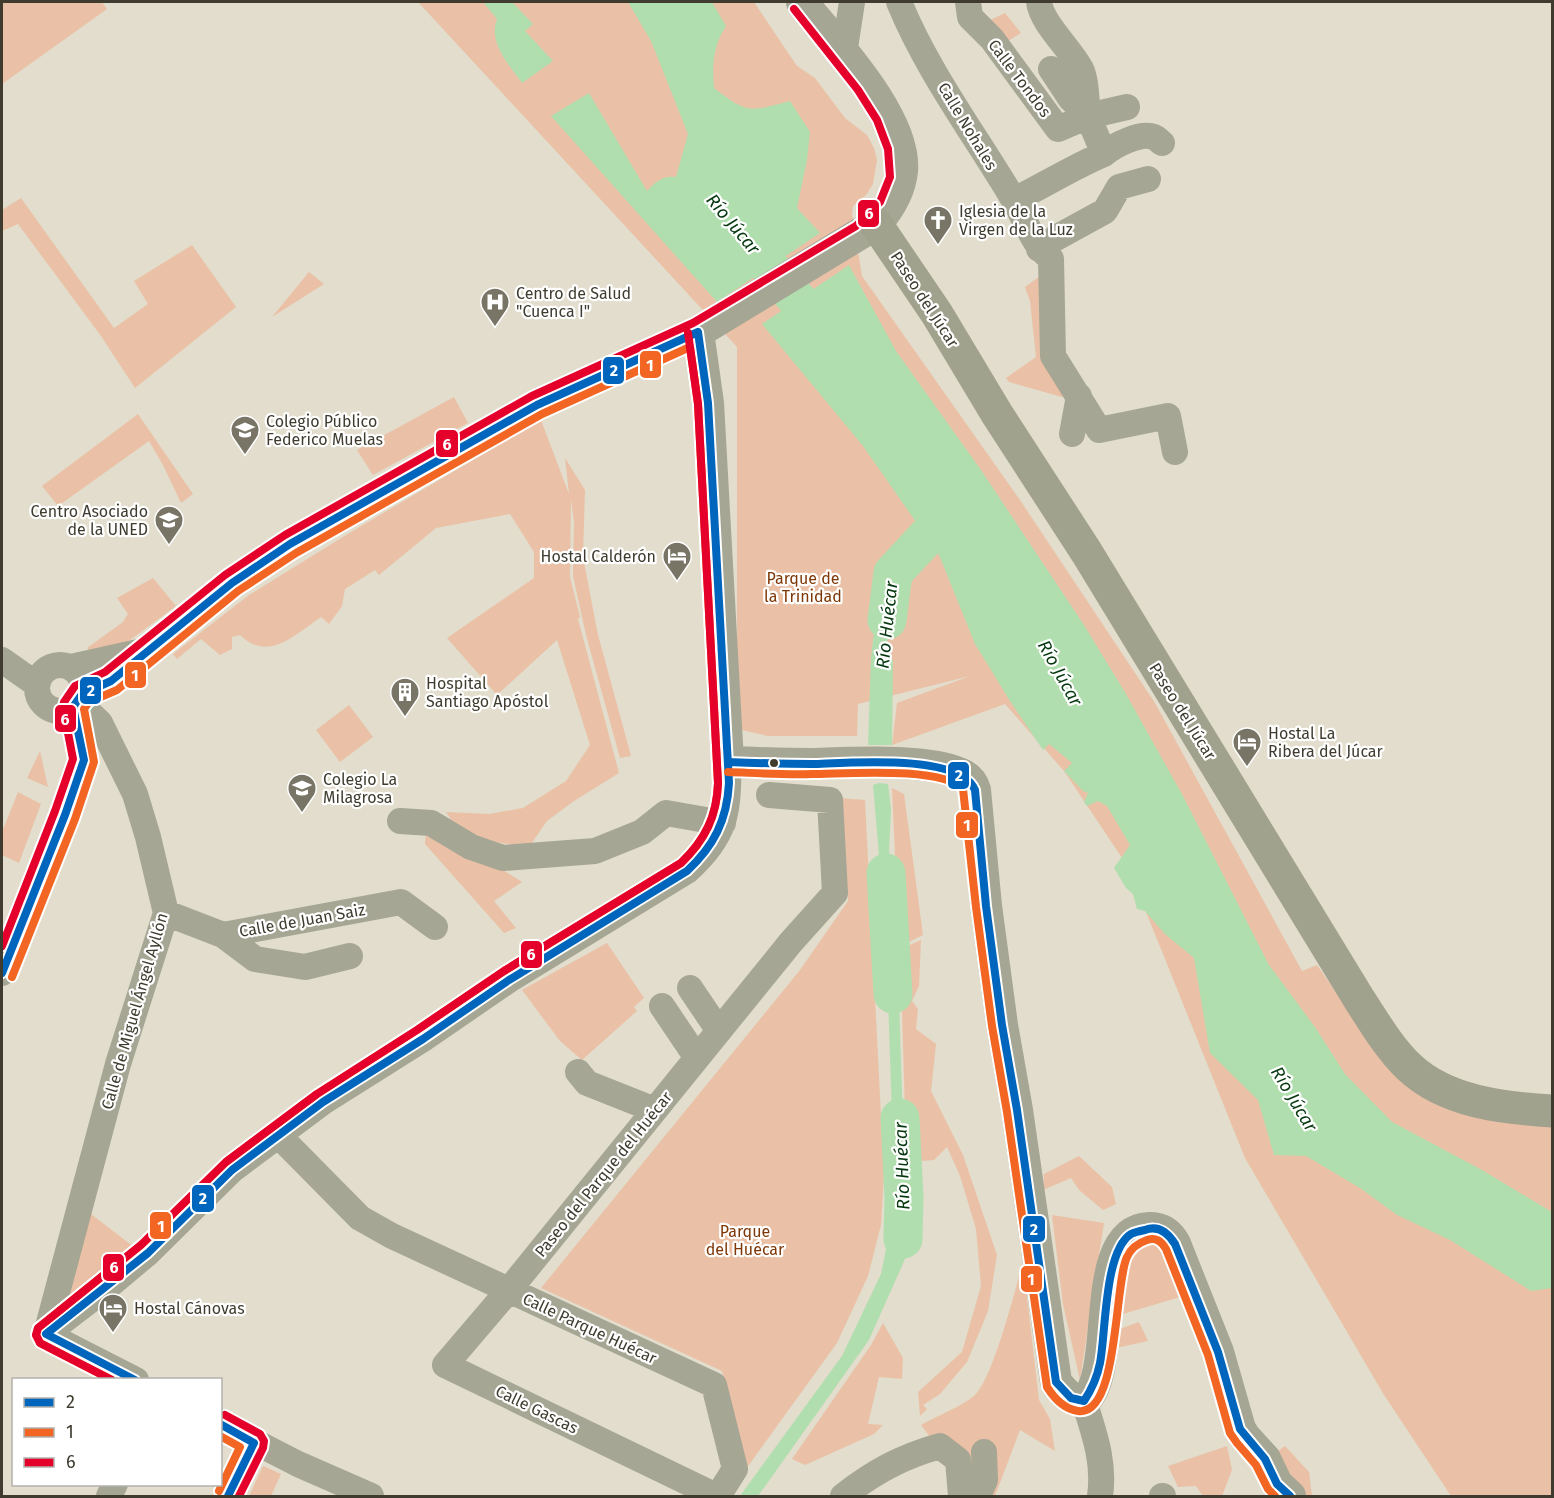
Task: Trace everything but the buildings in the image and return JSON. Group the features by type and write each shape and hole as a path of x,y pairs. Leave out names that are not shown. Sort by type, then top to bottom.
{"main road":[{"name":"Paseo del Júcar","path":"869,229 937,314 997,414 1087,554 1359,999 1386,1039 1408,1066 1444,1091 1487,1102 1552,1111"}],"street":[{"path":"2,973 65,815 84,760 78,701 83,681 76,670 70,667 60,664 47,668 36,684 38,697 47,707 60,711 78,701 111,681 232,583 290,544 537,405 698,332 869,229 885,213 896,193 902,172 901,157 893,127 844,54 802,2"},
{"path":"844,54 852,2"},
{"name":"Calle Nohales","path":"899,2 912,33 1014,200 1039,249 1051,259 1053,356 1099,430 1168,416 1175,452"},
{"name":"Calle Tondos","path":"968,2 970,17 992,39 1058,129 1088,116"},
{"path":"1039,2 1047,20 1082,72 1088,116 1104,154"},
{"path":"1051,69 1070,98 1088,116"},
{"path":"1088,116 1127,107"},
{"path":"1014,200 1078,165 1104,154 1115,145 1137,138 1154,137 1162,143"},
{"path":"1039,249 1054,238 1105,211 1119,188 1148,179"},
{"path":"132,1378 46,1334 148,1253 232,1170 278,1135 329,1098 423,1039 508,980 687,872 711,847 723,823 729,797 708,403 698,332"},
{"path":"1072,434 1079,396"},
{"path":"70,667 149,650"},
{"path":"2,660 36,684"},
{"name":"Calle de Miguel Ángel Ayllón","path":"46,1334 118,1064 166,913 135,794 100,723 78,701"},
{"path":"728,762 928,766 966,776 974,785 986,906 1002,1025 1017,1110 1053,1367 1056,1382 1063,1391 1078,1401 1084,1401"},
{"name":"Paseo del Parque del Huécar","path":"509,1290 791,942 835,893 830,800 769,795"},
{"path":"400,821 431,823 471,847 503,858 595,851 642,832 666,813 723,823"},
{"name":"Calle de Juan Saiz","path":"166,913 223,935 401,902 435,927"},
{"path":"223,935 255,959 306,967 350,956"},
{"path":"690,988 719,1031"},
{"path":"662,1006 697,1058"},
{"path":"578,1072 586,1083 655,1110"},
{"name":"Calle Parque Huécar","path":"278,1135 360,1218 392,1236 714,1385 735,1469 717,1497"},
{"path":"1084,1401 1093,1389 1098,1373 1110,1279 1120,1246 1139,1229 1155,1227 1171,1237 1218,1352 1240,1429 1265,1459 1280,1492"},
{"name":"Calle Gascas","path":"509,1290 445,1365 717,1497"},
{"path":"1084,1401 1101,1457 1100,1497"},
{"path":"222,1425 254,1443 371,1497"},
{"path":"228,1497 254,1443"},
{"path":"843,1497 869,1476 914,1454 940,1446 958,1460 961,1497"},
{"path":"978,1497 986,1480 984,1452"}],"green space":[{"path":"2,2 102,2 107,9 2,84"},
{"name":"Parque de la Trinidad","path":"418,2 754,2 797,66 815,78 845,118 867,135 877,160 873,184 866,195 853,206 852,214 862,276 1020,500 1155,703 1302,971 1317,965 1373,1045 1552,1121 1552,1496 1451,1496 1384,1395 1245,1158 1128,867 1064,771 1005,704 892,745 897,703 970,676 858,704 857,736 768,736 737,729 737,347"},
{"path":"1005,13 1021,33 1000,46 982,24"},
{"path":"21,198 114,328 148,304 134,281 192,245 236,307 135,388 101,336 18,224 2,231 2,210"},
{"path":"1047,271 1073,390 1062,397 1009,382 1006,378 1036,357 1030,301 1025,287"},
{"path":"309,272 324,284 272,317"},
{"path":"454,397 468,423 373,475 357,450"},
{"path":"138,414 193,494 181,503 149,441 58,506 42,486"},
{"path":"541,420 569,494 565,458 585,490 583,557 598,635 631,756 620,758 586,635 573,576 574,522 571,499 570,577 580,617 578,619 619,773 547,821 529,847 488,841 458,830 446,812 489,814 523,808 566,781 590,745 557,640 497,695 447,638 534,578 534,552 510,514 436,528 379,575 375,570 345,589 342,606 329,624 321,617 292,638 271,646 250,643 240,635 232,637 232,649 220,655 201,639 177,659 173,654 249,595"},
{"path":"153,578 176,606 126,643 93,655 87,648 123,622 128,614 117,598"},
{"path":"349,705 373,737 340,762 316,730"},
{"path":"40,751 48,787 27,778"},
{"path":"892,788 904,794 923,935 909,942 904,926 898,922"},
{"path":"18,792 41,804 19,863 2,855 2,832"},
{"name":"Parque del Huécar","path":"839,798 865,800 884,1175 881,1225 868,1276 837,1343 746,1469 722,1371 541,1288 800,970 848,901"},
{"path":"426,828 522,882 494,901 516,928 504,933 425,844"},
{"path":"921,940 919,986 912,1001 918,1009 916,1029 936,1044 931,1091 963,1155 997,1255 988,1311 967,1362 940,1394 923,1405 927,1409 920,1416 918,1392 962,1352 981,1286 976,1229 960,1176 947,1147 934,1160 922,1161 909,1148 905,1112 900,943 905,947"},
{"path":"607,943 644,998 634,1007 637,1011 582,1060 560,1041 522,990"},
{"path":"1079,1156 1112,1187 1116,1204 1103,1210 1079,1190 1071,1178 1043,1190 1044,1174"},
{"path":"87,1211 134,1247 60,1314"},
{"path":"1052,1215 1104,1223 1080,1380 1063,1304"},
{"path":"1153,1242 1161,1246 1180,1297 1113,1317 1124,1255"},
{"path":"1023,1262 1039,1400 1050,1419 1055,1451 1020,1430 995,1496 974,1496 921,1425 968,1400 981,1387 996,1354"},
{"path":"1139,1322 1148,1341 1116,1348 1117,1330"},
{"path":"883,1323 903,1358 902,1379 879,1377 868,1424 883,1425 874,1434 805,1465 792,1459 871,1345"},
{"path":"1227,1446 1232,1470 1222,1496 1203,1496 1196,1486 1178,1487 1168,1466"},
{"path":"1285,1446 1309,1472 1312,1496 1295,1496 1272,1455"},
{"path":"263,1466 281,1474 271,1496 249,1496"}],"water":[{"path":"483,2 512,2 533,24 525,31 553,61 522,83 501,53 495,36 497,19"},
{"path":"628,2 712,2 726,26 718,41 714,56 714,88 734,103 749,108 757,109 790,101 810,132 797,208 820,233 717,302 551,116 589,93 647,191 660,180 676,177 688,134 651,41"},
{"path":"849,265 896,351 981,470 1084,625 1126,694 1183,796 1269,965 1315,1027 1345,1074 1392,1122 1482,1170 1552,1212 1552,1288 1531,1291 1450,1240 1397,1215 1360,1188 1306,1156 1274,1155 1258,1100 1210,1053 1194,958 1165,934 1145,911 1137,909 1133,894 1126,888 1114,868 1130,845 1107,806 1098,801 1087,806 1084,802 1088,793 1083,791 1064,771 1072,763 1049,744 1043,750 975,644 939,555 863,446 762,324"},
{"path":"893,567 900,572 886,649 893,661 892,745 868,745 871,657 875,622 882,588"},
{"path":"888,784 891,809 889,851 896,926 885,927 873,785"},
{"path":"897,940 904,1155 911,1162 913,1170 894,1172 886,941"},
{"path":"894,1186 909,1188 905,1259 869,1340 758,1496 740,1496 842,1356 881,1274 890,1230"}],"waterway":[{"name":"Río Júcar","path":"734,225 832,341"},
{"name":"Río Huécar","path":"887,620 893,573 962,499"},
{"name":"Río Huécar","path":"886,873 893,994"},
{"name":"Río Huécar","path":"900,1118 904,1198 903,1239"}],"transit line":[{"name":"6","path":"2,946 73,759 63,707 75,686 105,672 225,575 285,535 532,396 693,323 856,226 880,202 890,177 888,149 877,120 858,90 794,9"},
{"name":"2","path":"2,973 65,815 84,760 73,707 82,694 111,681 232,583 290,544 537,405 698,332 708,403 729,783 722,821 712,842 687,871 509,980 423,1039 323,1102 232,1170 148,1253 46,1334 131,1378"},
{"name":"6","path":"108,1378 40,1343 36,1335 38,1328 141,1245 226,1162 317,1094 504,971 681,863 697,845 708,827 715,806 718,783 698,404 688,333"},
{"name":"1","path":"12,977 75,819 94,762 84,709 89,702 117,690 238,591 296,553 542,414 690,347 698,404 718,783 712,817 703,836 681,863 504,971 317,1094 226,1162 141,1245 38,1328 36,1335 40,1343 108,1378"},
{"name":"2","path":"728,762 812,764 875,762 926,765 948,770 965,778 975,790 986,906 1002,1025 1017,1110 1056,1382 1071,1398 1084,1401 1094,1383 1100,1363 1111,1274 1122,1243 1136,1232 1158,1229 1169,1236 1175,1244 1218,1352 1240,1429 1265,1459 1277,1484 1290,1496"},
{"name":"1","path":"728,772 914,774 952,782 963,789 992,1026 1007,1112 1047,1387 1056,1399 1068,1408 1078,1411 1091,1407 1101,1393 1108,1372 1127,1257 1133,1248 1141,1243 1150,1239 1158,1240 1166,1249 1208,1355 1230,1433 1256,1465 1268,1489 1275,1496"},
{"name":"6","path":"225,1415 260,1434 264,1441 263,1448 239,1496"},
{"name":"2","path":"222,1425 254,1443 228,1496"},
{"name":"1","path":"222,1437 240,1447 222,1485"},
{"name":"1","path":"219,1491 221,1486"}],"place":[{"name":"Iglesia de la Virgen de la Luz","path":"938,246"},
{"name":"Centro de Salud \"Cuenca I\"","path":"495,328"},
{"name":"Colegio Público Federico Muelas","path":"245,456"},
{"name":"Centro Asociado de la UNED","path":"169,546"},
{"name":"Hostal Calderón","path":"677,582"},
{"name":"Hospital Santiago Apóstol","path":"405,718"},
{"name":"Hostal La Ribera del Júcar","path":"1247,768"},
{"name":"Colegio La Milagrosa","path":"302,814"},
{"name":"Hostal Cánovas","path":"113,1334"}]}
